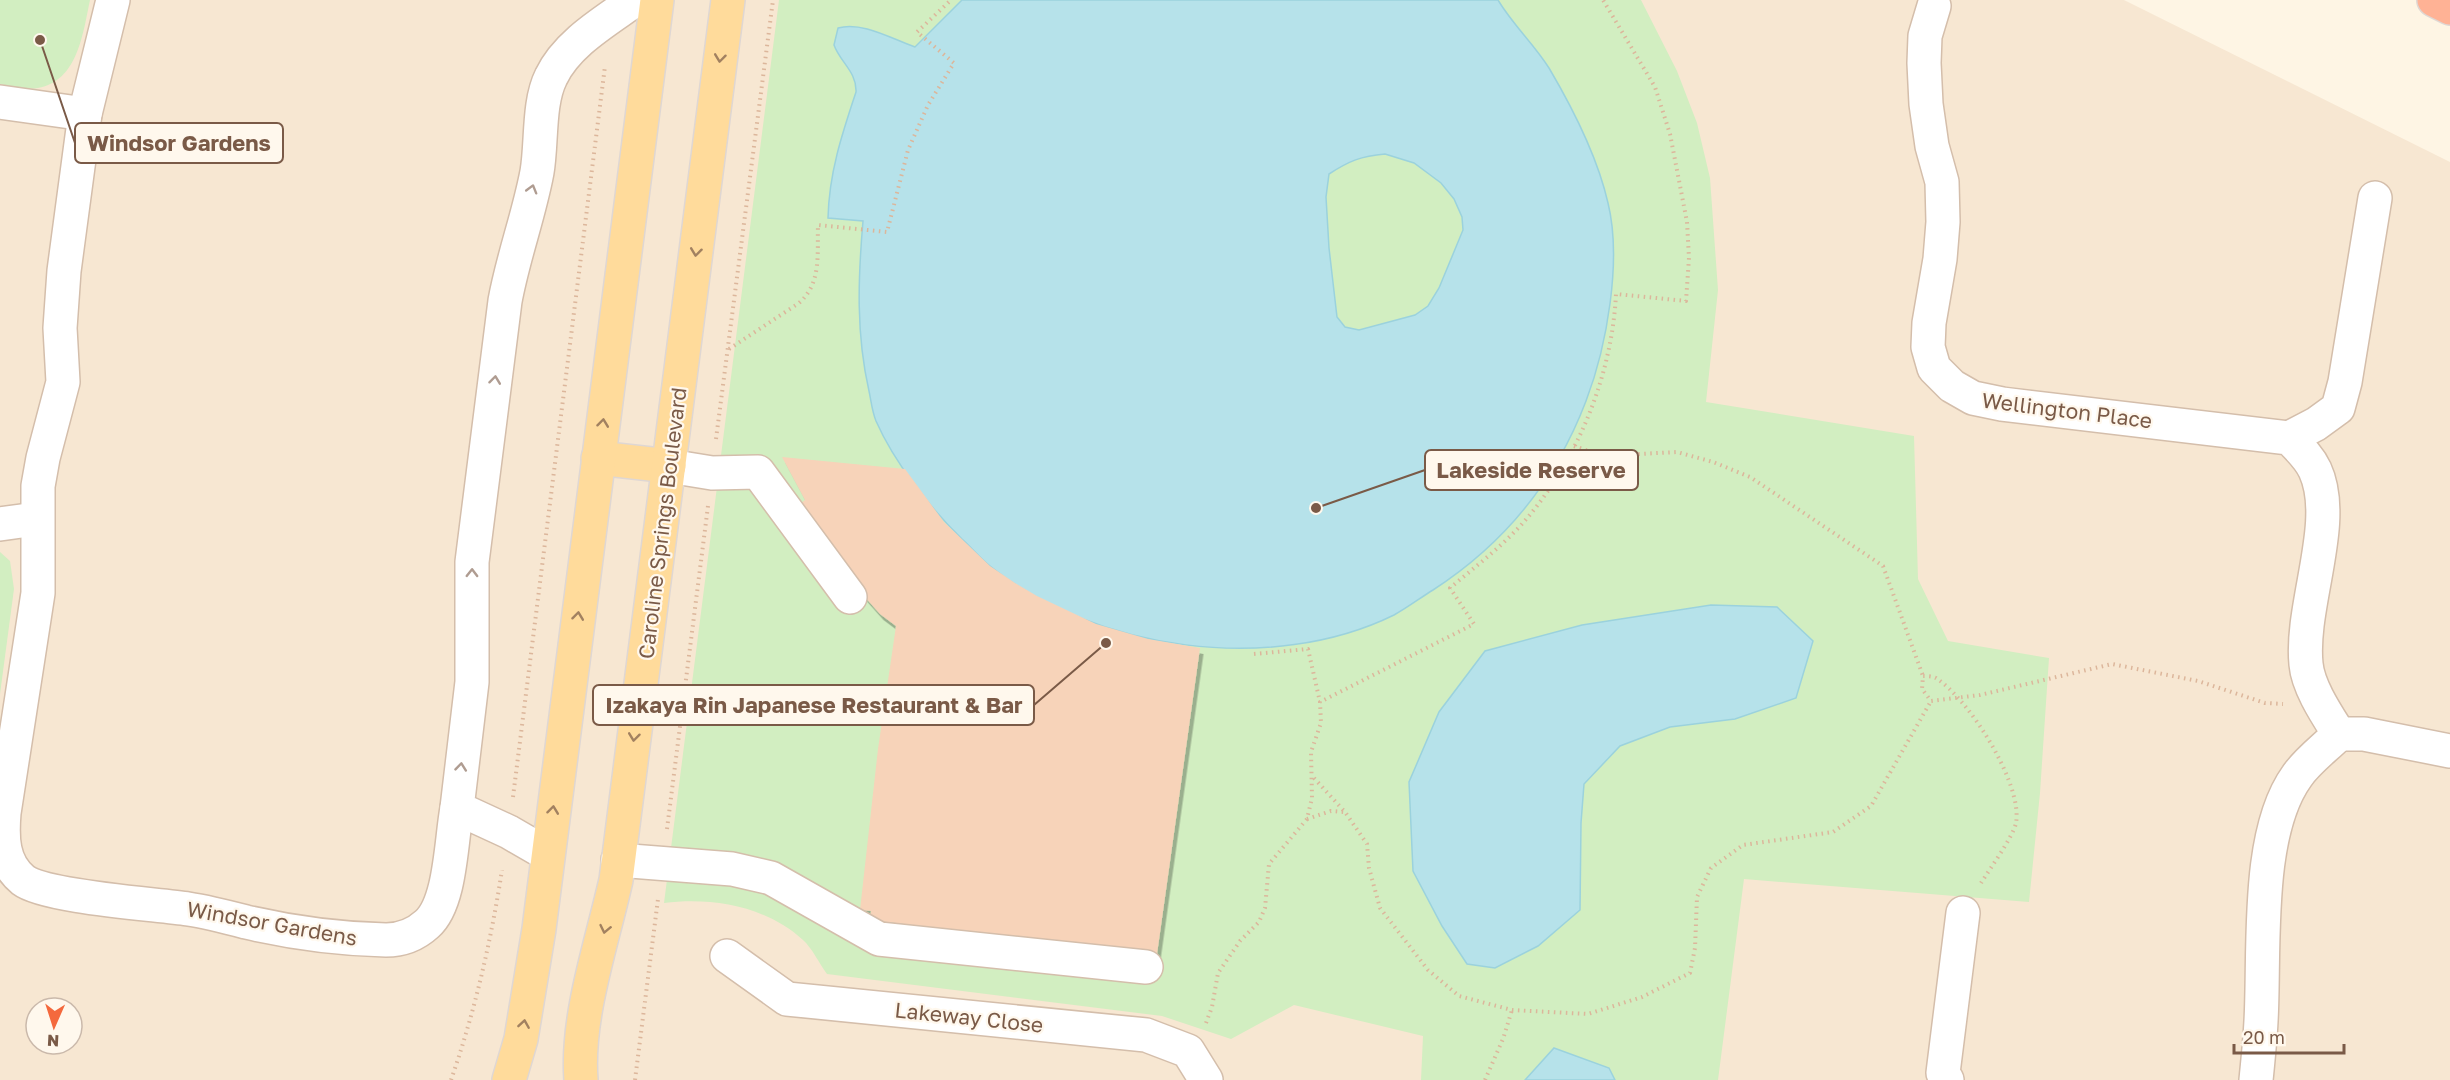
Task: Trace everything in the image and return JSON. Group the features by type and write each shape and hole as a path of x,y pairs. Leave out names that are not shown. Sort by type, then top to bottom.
{"highway":[{"path":"2433,0 2450,8"}],"main road":[{"path":"509,1080 521,1039 539,929 657,0"},
{"name":"Caroline Springs Boulevard","path":"581,1080 580,1046 588,999 616,880 728,0"},
{"path":"598,458 669,466"}],"street":[{"name":"Windsor Gardens","path":"113,0 85,114 64,271 60,328 63,382 38,486 36,519 38,593 4,813 3,857 23,880 50,891 189,909 268,926 367,940 402,939 414,934 435,917 441,904 446,889 457,808"},
{"name":"Wellington Place","path":"1934,6 1925,36 1924,63 1926,104 1932,146 1942,182 1940,259 1929,323 1928,347 1934,368 1952,386 1973,398 2002,404 2289,438"},
{"path":"547,854 508,832 457,808 472,682 472,562 511,266 537,172 550,78 577,44 623,9"},
{"path":"0,102 85,114"},
{"path":"2339,734 2318,700 2306,666 2306,633 2324,523 2322,495 2316,471 2307,455 2289,438 2316,424 2338,408 2345,382 2375,198"},
{"path":"669,466 712,473 758,472 850,597"},
{"path":"0,524 36,519"},
{"path":"2256,1080 2261,1021 2263,930 2269,862 2277,816 2296,776 2339,734 2364,734 2450,751"},
{"path":"618,860 732,869 771,878 879,939 1146,967"},
{"path":"1947,1080 1943,1072 1963,913"},
{"name":"Lakeway Close","path":"727,956 787,999 1146,1035 1188,1051 1206,1080"}],"path":[{"path":"635,1080 773,0"},
{"path":"729,349 800,303 810,294 816,275 818,225 887,232 908,150 928,105 954,63 917,32 951,0"},
{"path":"1320,702 1474,624 1450,588 1501,546 1524,522 1547,491 1574,446 1605,372 1612,339 1616,294 1686,301 1687,222 1670,134 1655,87 1603,0"},
{"path":"451,1080 482,975 495,917 623,9"},
{"path":"1574,446 1603,456 1677,453 1713,462 1750,477 1883,566 1923,676 1922,689 1931,701"},
{"path":"1204,1027 1212,1007 1218,973 1233,950 1259,922 1265,908 1269,864 1307,819 1312,798 1311,752 1321,723 1320,702 1308,649 1254,654"},
{"path":"1931,701 1980,695 2112,664 2198,681 2265,703 2287,704"},
{"path":"1923,676 1934,677 1958,697 1990,740 2015,796 2016,824 1963,913"},
{"path":"1313,777 1345,812 1367,844 1369,868 1380,908 1428,970 1460,996 1512,1010 1588,1014 1642,997 1690,973 1695,948 1696,897 1711,868 1743,845 1833,832 1871,806 1931,701"},
{"path":"1307,819 1331,811 1345,812"},
{"path":"1485,1080 1503,1039 1512,1010"}],"shaded area":[{"path":"0,0 2124,0 2450,162 2450,1080 0,1080"}],"green space":[{"path":"0,0 90,0 85,27 76,54 62,76 51,84 38,88 19,88 0,84"},
{"path":"779,0 1641,0 1677,71 1697,123 1710,178 1718,290 1706,402 1914,436 1918,579 1948,641 2049,658 2040,793 2029,902 1744,879 1718,1080 1421,1080 1423,1036 1294,1005 1231,1039 1162,1016 827,974 806,943 788,928 772,919 738,906 719,903 682,901 664,903"},
{"path":"0,552 10,561 14,589 0,694"}],"water":[{"path":"962,0 1498,0 1549,68 1567,99 1598,169 1612,226 1613,276 1610,303 1594,379 1574,430 1543,483 1525,508 1505,531 1459,572 1394,615 1346,634 1294,645 1240,648 1186,645 1132,635 1080,618 1033,595 990,566 925,499 903,468 876,421 865,370 860,327 859,285 863,221 828,218 834,169 856,92 854,79 834,45 838,28 847,26 867,29 915,47","holes":["1385,154 1414,163 1441,183 1454,199 1462,217 1463,230 1439,288 1428,306 1415,315 1359,330 1345,327 1337,317 1329,248 1326,197 1329,174 1356,160 1377,155"]},
{"path":"1711,605 1777,607 1813,641 1796,698 1735,719 1670,727 1620,746 1584,784 1580,910 1538,946 1495,968 1467,964 1442,926 1413,871 1409,782 1439,712 1485,651 1582,625"},
{"path":"1554,1048 1609,1068 1615,1080 1525,1080"}],"building":[{"path":"782,457 905,469 944,522 990,566 1015,583 1096,624 1148,639 1200,648 1157,954 870,920 871,911 860,910 878,749 896,626 880,614 864,596 800,504 805,500"}],"place":[{"name":"Windsor Gardens","path":"40,40"},
{"name":"Lakeside Reserve","path":"1316,508"},
{"name":"Izakaya Rin Japanese Restaurant & Bar","path":"1106,643"}]}
